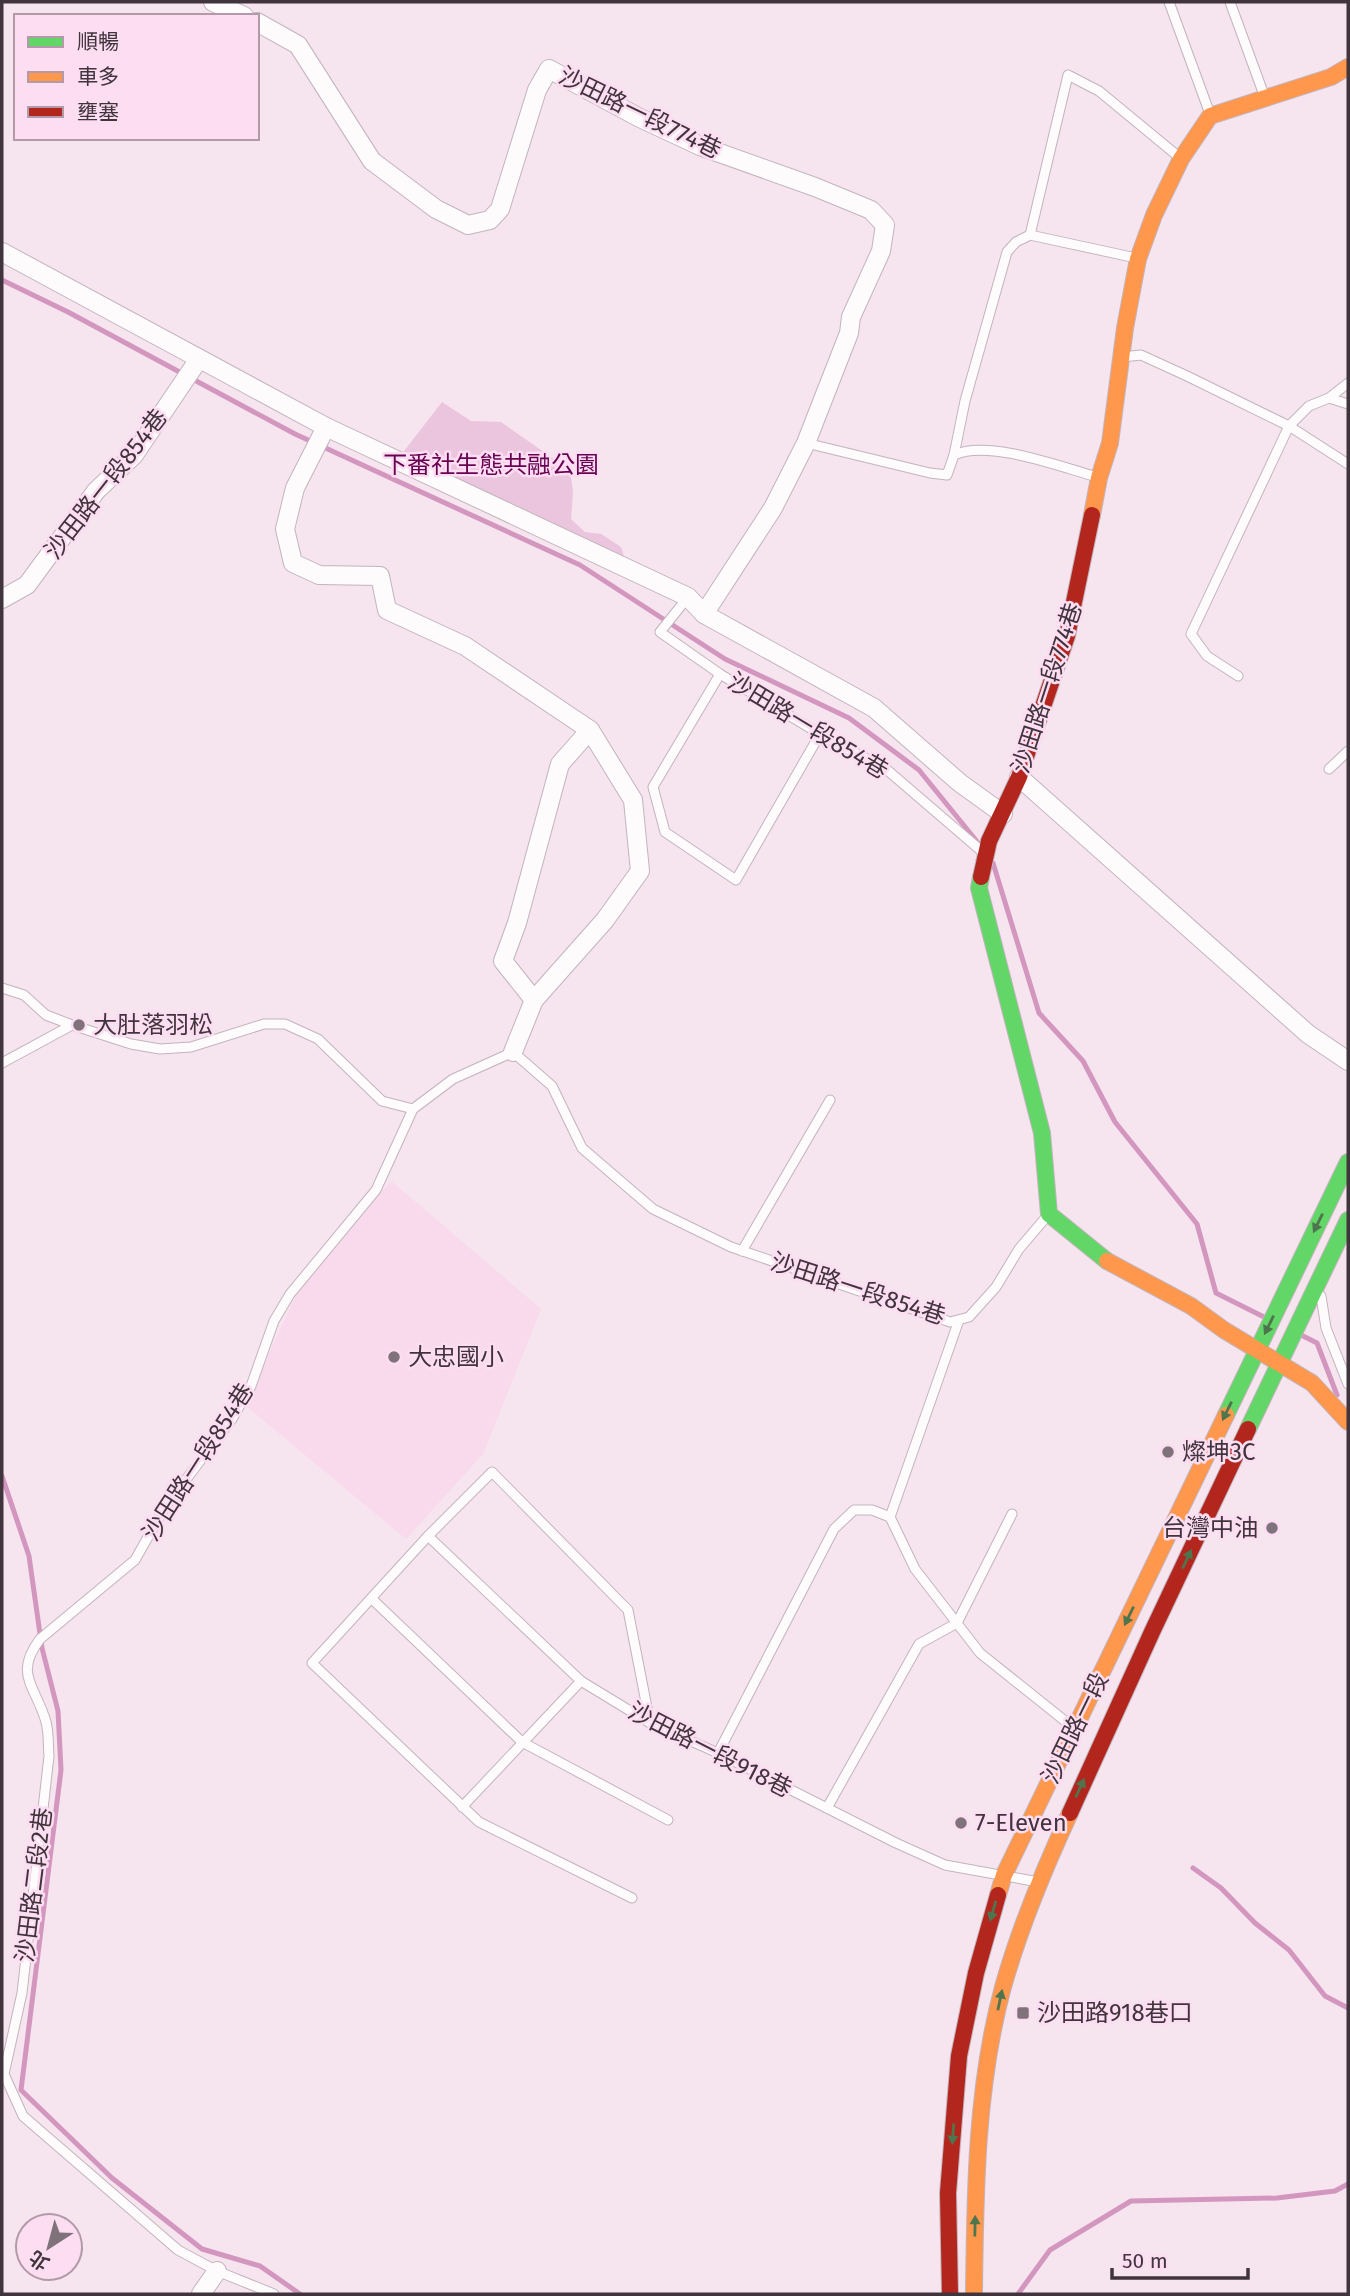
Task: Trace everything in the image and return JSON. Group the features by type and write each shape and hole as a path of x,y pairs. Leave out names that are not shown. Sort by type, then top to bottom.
{"main road":[{"path":"1210,116 1332,77 1348,67"},
{"name":"沙田路一段774巷","path":"1003,814 1019,777 1067,636 1098,478 1110,443 1138,259 1154,215 1181,159 1210,116"},
{"path":"1003,814 989,841 979,888 1042,1133 1049,1214 1100,1258 1191,1306 1224,1330 1312,1383 1348,1422"},
{"name":"沙田路一段","path":"950,2294 948,2193 959,2056 976,1973 1004,1875 1348,1162"},
{"path":"1319,1281 1348,1220"},
{"name":"沙田路一段","path":"974,2294 975,2192 988,2063 1003,1987 1038,1883 1319,1281"}],"street":[{"path":"214,2 240,14"},
{"name":"沙田路一段774巷","path":"259,23 298,45 372,161 436,209 468,225 490,220 500,209 537,90 549,69 638,117 700,146 816,187 871,210 885,225 881,251 852,317 849,333 806,443 773,508 704,614"},
{"name":"沙田路一段854巷","path":"2,252 326,427 688,597 704,614 874,708 960,783 1003,814"},
{"name":"沙田路一段854巷","path":"2,599 27,585 96,491 134,455 199,359"},
{"path":"326,427 295,488 285,529 293,563 319,575 380,576 387,610 465,646 590,730 633,800 640,871 605,920 534,1000 513,1052"},
{"path":"534,1000 503,961 517,923 560,764 590,730"},
{"path":"1019,777 1308,1034 1348,1061"},
{"path":"201,2294 217,2271"}],"lane":[{"path":"1169,2 1210,116"},
{"path":"1230,2 1265,98"},
{"path":"1030,235 1068,75 1099,91 1181,159"},
{"path":"806,443 947,475 1007,252 1030,235 1138,259"},
{"path":"1122,357 1141,355 1289,426 1348,464"},
{"path":"1238,676 1207,656 1191,634 1289,426 1309,407 1329,398 1348,383"},
{"path":"1329,398 1348,404"},
{"path":"954,455 966,450 1016,454 1098,478"},
{"name":"沙田路一段854巷","path":"688,597 660,632 720,674 820,734 886,769 986,855"},
{"path":"720,674 653,787 665,832 736,880 820,734"},
{"path":"1329,769 1348,751"},
{"path":"2,988 24,995 46,1015 72,1025 131,1044 160,1048 191,1046 264,1024 285,1024 318,1039 382,1101 413,1109"},
{"path":"2,1063 72,1025"},
{"name":"沙田路一段854巷","path":"40,1639 135,1560 165,1507 239,1408 251,1386 274,1321 289,1294 376,1189 413,1109 453,1079 513,1052 552,1086 582,1148 653,1209 742,1251 950,1322 968,1317 996,1287 1019,1249 1049,1214"},
{"name":"沙田路一段854巷","path":"742,1251 830,1100"},
{"path":"1319,1281 1326,1328 1348,1384"},
{"path":"958,1320 890,1517 915,1569 980,1653 1075,1728"},
{"path":"632,1898 479,1822 312,1663 428,1536 492,1472 628,1609 650,1723"},
{"path":"718,1753 834,1529 854,1510 872,1510 890,1517"},
{"path":"827,1808 919,1644 957,1623 1012,1514"},
{"name":"沙田路一段918巷","path":"428,1536 581,1681 650,1723 718,1753 896,1843 946,1865 1038,1883"},
{"path":"372,1599 522,1742 668,1820"},
{"name":"沙田路二段2巷","path":"40,1639 27,1663 29,1679 46,1723 50,1756 22,1993 4,2074 23,2116 178,2250 217,2271 274,2294"},
{"path":"462,1807 581,1681"}],"shaded area":[{"name":"大忠國小","path":"391,1181 541,1309 483,1454 406,1539 245,1405 298,1291"}],"green space":[{"name":"下番社生態共融公園","path":"442,402 471,421 501,422 564,466 571,477 573,492 571,519 585,532 601,534 621,547 626,563 394,464"}],"waterway":[{"path":"2,280 68,312 295,434 580,565 725,659 849,718 919,770 979,844"},
{"path":"993,863 1039,1013 1083,1061 1115,1122 1197,1224 1216,1293 1264,1317"},
{"path":"1301,1335 1317,1343 1337,1395"},
{"path":"2,1476 29,1556 42,1648 58,1711 61,1770 21,2090 112,2178 202,2249 260,2266 300,2294"},
{"path":"1193,1868 1221,1888 1255,1923 1289,1950 1325,1996 1348,2008"},
{"path":"1018,2294 1050,2250 1131,2201 1277,2198 1335,2191 1348,2184"}],"traffic: fast":[{"path":"981,877 979,888 1042,1133 1049,1214 1107,1261"},
{"path":"1226,1415 1348,1162"},
{"path":"1248,1429 1348,1220"}],"traffic: slow":[{"path":"1092,515 1099,478 1110,443 1125,328 1138,259 1154,215 1181,159 1210,116 1331,77 1348,67"},
{"path":"1107,1261 1191,1306 1224,1330 1312,1383 1348,1422"},
{"path":"998,1895 1004,1875 1226,1415"},
{"path":"974,2294 979,2139 994,2024 1025,1920 1070,1813"}],"traffic: jam":[{"path":"981,877 989,841 1019,777 1067,636 1092,515"},
{"path":"1070,1813 1248,1429"},
{"path":"950,2294 948,2193 959,2056 976,1973 998,1895"}],"place":[{"name":"大肚落羽松","path":"79,1025"},
{"name":"大忠國小","path":"394,1357"},
{"name":"燦坤3C","path":"1168,1452"},
{"name":"台灣中油","path":"1272,1528"},
{"name":"7-Eleven","path":"961,1823"},
{"name":"沙田路918巷口","path":"1023,2013"}]}
